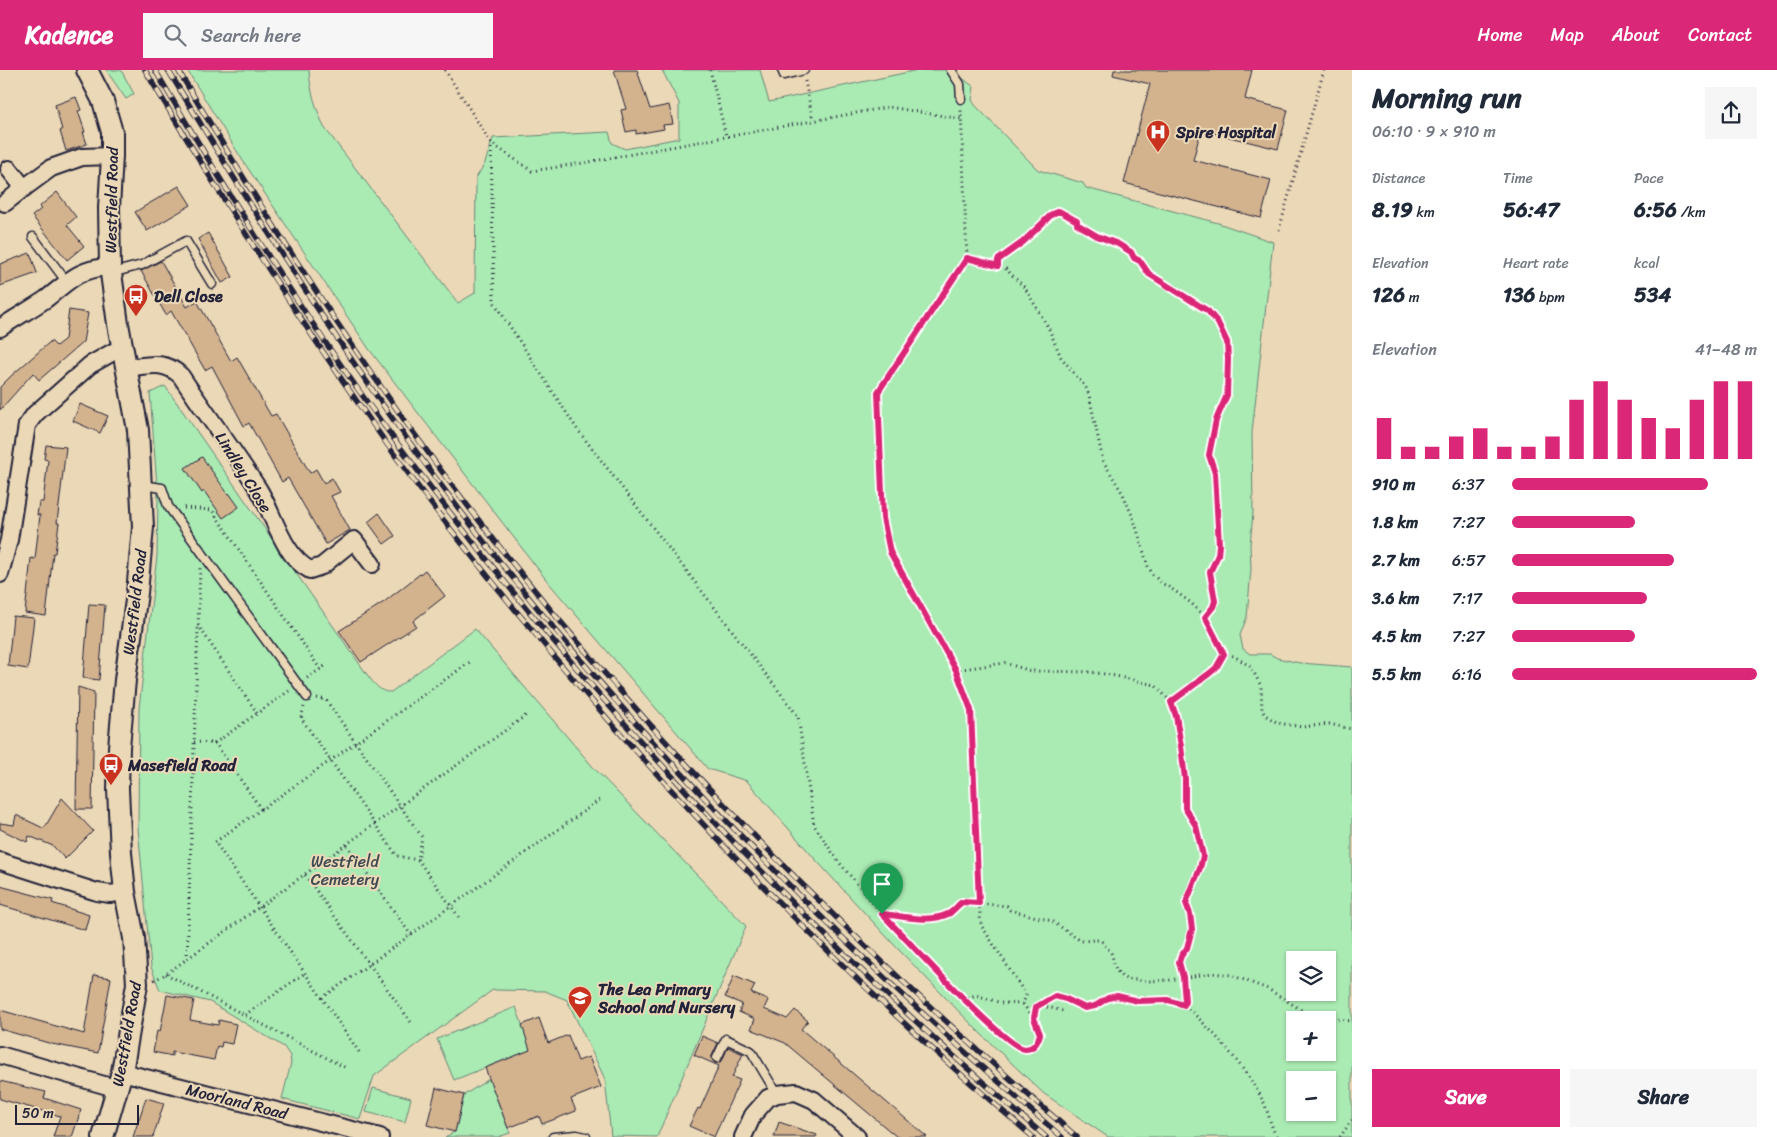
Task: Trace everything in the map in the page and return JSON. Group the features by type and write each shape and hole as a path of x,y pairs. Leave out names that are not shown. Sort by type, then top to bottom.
{"street":[{"name":"Westfield Road","path":"87,70 103,101 112,132 109,208 111,269 138,430 143,527 119,747 121,853 125,892 134,938 137,984 120,1080 103,1137"},
{"path":"5,203 50,168 82,157 112,156"},
{"path":"9,169 24,188"},
{"path":"0,328 46,298 66,281 78,274 94,268 111,269"},
{"path":"0,574 11,531 27,425 35,414 90,365 113,352 125,359"},
{"name":"Lindley Close","path":"125,359 159,364 174,369 181,376 259,492 282,537 297,560 304,566 310,570 322,566 354,540 372,564"},
{"path":"0,861 97,892 110,894 125,892"},
{"name":"Moorland Road","path":"0,1055 380,1137"},
{"path":"743,1137 753,1115 768,1098 777,1094 796,1092 814,1100 857,1137"}],"lane":[{"path":"782,70 784,75 803,70"},
{"path":"951,70 960,84 961,99"},
{"path":"34,237 66,281"},
{"path":"111,269 142,265 186,241 212,284"},
{"path":"141,485 162,488 168,506 307,697"},
{"path":"717,1058 726,1039 751,1051 777,1094"},
{"path":"553,1137 577,1135 586,1137"}],"path":[{"path":"445,70 492,143 532,171 889,106 962,119"},
{"path":"710,70 726,136"},
{"path":"803,70 813,120"},
{"path":"1279,230 1324,70"},
{"path":"961,99 967,258 878,392 883,518 890,552 956,670 971,710 981,925 1026,995 1023,1004"},
{"path":"492,143 494,302 577,429 798,716 814,825 838,861 882,914 963,998 1008,1041 1025,1049 1032,1047 1038,1042 1040,1034 1034,1018 1023,1004 1001,1003 976,995 963,998"},
{"path":"998,266 998,260 1023,242 1052,214 1059,211 1077,221 1077,224 1097,236 1118,244 1131,252 1149,274 1208,311 1218,323 1227,342 1227,395 1216,420 1209,455 1215,473 1219,545 1218,555 1210,572 1215,601 1205,617"},
{"path":"967,258 1005,268 1026,288 1048,327 1061,357 1086,388 1103,461 1124,494 1148,566 1162,584 1191,603 1205,617 1224,654"},
{"path":"168,506 212,510 320,669"},
{"path":"187,959 200,550"},
{"path":"198,625 258,713"},
{"path":"1171,702 1216,668 1224,654"},
{"path":"1224,654 1234,656 1251,668 1261,686 1262,710 1265,715 1278,723 1302,727 1329,724 1352,729"},
{"path":"359,1052 215,842 470,662"},
{"path":"956,670 1004,663 1032,671 1092,672 1144,681 1155,685 1171,702 1176,716 1181,746 1185,779 1185,808 1196,826 1203,856 1186,903 1192,929 1187,948 1179,962 1183,977 1184,1005"},
{"path":"194,742 215,743 325,666"},
{"path":"326,700 422,837 418,860"},
{"path":"137,984 157,980 166,974 528,714"},
{"path":"301,718 397,856 418,860 461,920"},
{"path":"215,743 261,809"},
{"path":"322,998 601,799"},
{"path":"347,845 411,935"},
{"path":"305,875 413,1025"},
{"path":"882,914 918,919 936,917 950,912 962,902 1007,906 1010,910 1052,921 1081,941 1098,940 1102,942 1111,952 1116,970 1126,979 1148,981 1170,980 1212,973 1230,975 1268,989 1311,1016 1352,1021"},
{"path":"245,1015 305,973"},
{"path":"166,974 346,1068"},
{"path":"1034,1018 1036,1007 1055,996 1085,1008 1095,1006 1108,998 1117,996 1138,1001 1168,1000 1184,1005 1202,1020 1252,1081 1264,1102 1277,1137"},
{"path":"1036,1007 1043,1006 1063,1011"},
{"path":"1340,1137 1352,1120"}],"green space":[{"path":"106,70 121,70 134,94 126,99"},
{"path":"187,70 309,70 314,99 324,127 458,303 475,293 476,178 485,163 493,138 609,132 612,143 625,149 679,138 679,103 662,70 760,70 769,102 918,70 952,70 974,87 972,100 975,105 1038,170 1083,183 1086,188 1218,223 1273,242 1252,432 1253,513 1247,617 1240,635 1243,649 1250,654 1270,654 1277,658 1300,663 1352,667 1352,1137 1108,1137 1043,1093 981,1034 897,948 815,859 747,781 708,769 548,582 369,349 243,161"},
{"name":"Westfield Cemetery","path":"165,386 368,676 378,687 384,691 391,692 475,629 593,767 746,926 657,1137 611,1136 605,1079 567,1000 545,991 494,989 374,1076 360,1119 282,1099 291,1063 290,1056 284,1047 210,1002 160,990 151,967 138,828 139,708 157,556 158,499 150,393"},
{"path":"516,1007 528,1041 545,1035 548,1043 454,1080 437,1039"},
{"path":"489,1079 510,1133 498,1137 445,1137 455,1132 464,1095"},
{"path":"373,1088 411,1098 405,1122 366,1112"}],"building":[{"path":"614,70 637,70 650,109 669,105 673,124 663,125 664,129 636,134 636,130 626,132 621,110 626,109"},
{"name":"Spire Hospital","path":"1114,70 1252,70 1245,99 1288,110 1278,149 1201,130 1193,160 1271,180 1261,218 1124,183 1150,84 1113,75"},
{"path":"76,97 81,110 78,111 87,144 66,151 55,105"},
{"path":"179,186 191,205 147,231 135,212"},
{"path":"57,192 76,217 67,225 84,246 67,260 32,216 41,209 39,207"},
{"path":"208,233 233,277 222,283 198,239"},
{"path":"30,253 37,273 0,286 0,264"},
{"path":"161,261 187,307 197,301 231,361 237,357 271,416 276,414 310,473 316,469 324,483 332,478 340,492 331,496 350,530 326,544 288,478 282,482 249,423 244,426 212,366 205,370 171,311 166,315 141,271"},
{"path":"69,310 88,313 83,342 39,380 33,373 0,410 0,387 51,341 56,346 65,339"},
{"path":"80,404 108,416 100,433 73,421"},
{"path":"46,445 66,447 57,523 59,523 55,553 53,553 46,616 25,613 31,558 35,559 40,515 37,515 39,502 43,502 48,460 44,459"},
{"path":"202,457 239,507 223,518 204,491 202,493 185,468"},
{"path":"379,513 395,536 384,544 368,522"},
{"path":"425,570 445,596 413,621 416,626 361,662 339,631 384,602"},
{"path":"89,604 105,605 99,680 83,678"},
{"path":"13,616 34,618 28,669 8,666"},
{"path":"78,687 94,692 92,809 76,809"},
{"path":"62,798 93,831 65,859 53,846 29,836 27,842 0,829 0,823 14,825 16,815 43,828 45,827"},
{"path":"0,886 53,900 52,903 89,915 85,930 0,905"},
{"path":"94,975 111,978 98,1053 52,1044 0,1029 0,1010 84,1034"},
{"path":"734,976 755,985 751,993 768,1000 764,1009 787,1019 795,1010 808,1021 801,1029 927,1137 897,1137 785,1043 751,1029 755,1019 739,1012 742,1004 725,997"},
{"path":"167,995 194,1000 190,1020 218,1025 219,1020 236,1024 232,1044 222,1042 221,1047 217,1046 214,1060 172,1052 172,1056 153,1052 157,1031 160,1032"},
{"path":"539,1018 548,1043 568,1035 578,1061 589,1057 601,1087 571,1099 576,1111 542,1124 539,1116 508,1128 485,1068 530,1050 522,1025"},
{"path":"702,1036 718,1043 711,1058 715,1063 722,1061 728,1047 743,1054 732,1077 740,1080 714,1137 689,1126 698,1108 700,1109 719,1066 694,1055"},
{"path":"0,1081 46,1092 44,1098 81,1110 72,1137 53,1137 60,1116 0,1099"},
{"path":"436,1088 464,1095 455,1132 427,1125"},
{"path":"146,1098 164,1103 153,1137 133,1137"},
{"path":"779,1122 817,1135 816,1137 774,1137"}],"railway":[{"path":"145,70 203,166 325,355 405,469 527,624 645,761 768,892 898,1017 1033,1137"},
{"path":"155,70 272,262 334,356 400,447 472,541 547,633 704,810 786,895 870,978 957,1059 1046,1137"},
{"path":"168,70 283,255 373,391 477,533 552,626 631,718 797,893 972,1058 1062,1137"},
{"path":"178,70 255,196 377,381 464,501 574,638 709,789 780,862 925,1002 1077,1137"}],"place":[{"name":"Spire Hospital","path":"1158,153"},
{"name":"Dell Close","path":"136,317"},
{"name":"Masefield Road","path":"111,786"},
{"name":"The Lea Primary School and Nursery","path":"580,1019"}],"route":[{"path":"1059,211 1077,221 1077,224 1097,236 1118,244 1131,252 1149,274 1208,311 1218,323 1227,342 1227,395 1216,420 1209,455 1215,473 1219,545 1218,555 1210,572 1215,601 1205,617 1224,654 1216,668 1171,702 1176,716 1181,746 1185,779 1185,808 1196,826 1203,856 1186,903 1192,929 1187,948 1179,962 1183,977 1184,1005 1168,1000 1138,1001 1117,996 1108,998 1095,1006 1085,1008 1055,996 1036,1007 1034,1018 1040,1034 1038,1042 1032,1047 1025,1049 1018,1047 1008,1041 963,998 882,914 918,919 936,917 950,912 962,902 979,903 971,710 956,670 890,552 883,518 878,392 967,258 998,266 998,260 1023,242 1052,214 1059,211"}]}
